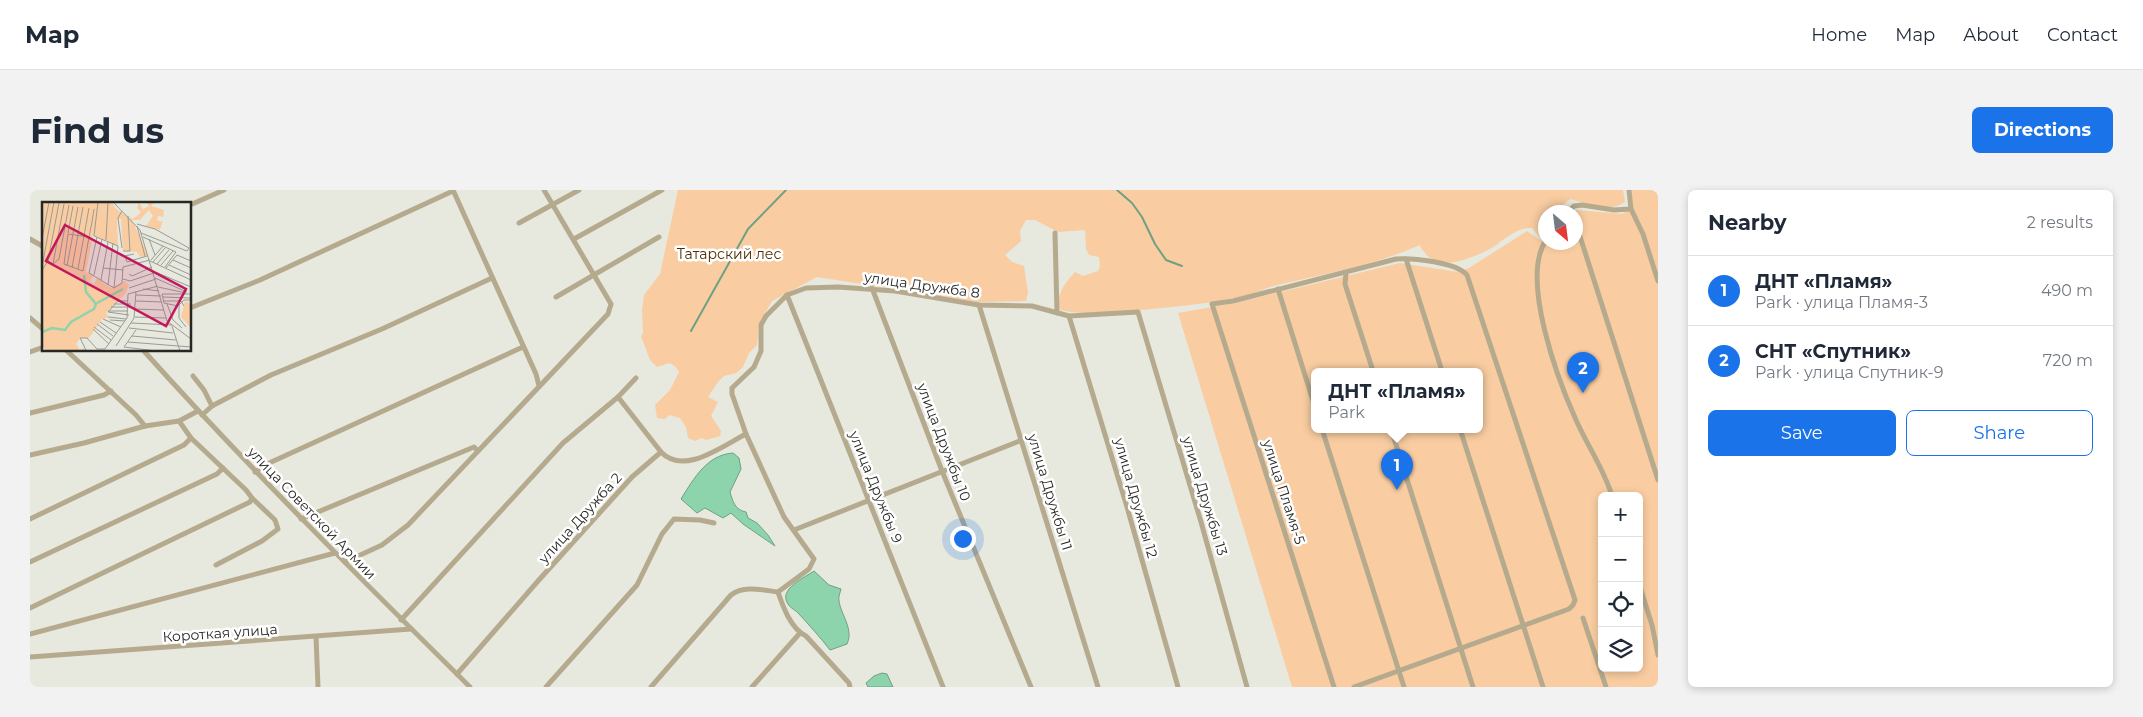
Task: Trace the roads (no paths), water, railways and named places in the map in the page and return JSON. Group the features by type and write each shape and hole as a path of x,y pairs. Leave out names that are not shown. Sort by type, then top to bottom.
{"street":[{"path":"191,206 224,190"},
{"path":"191,308 260,280 453,190 540,386"},
{"path":"345,562 382,545 408,525 608,314 610,304 544,190"},
{"path":"519,223 580,190"},
{"path":"574,239 662,190"},
{"path":"1629,190 1631,209 1643,234 1658,281"},
{"path":"1583,205 1614,210 1631,209"},
{"path":"1055,232 1057,313"},
{"path":"556,297 659,237"},
{"path":"30,239 42,246"},
{"path":"1583,246 1658,480"},
{"path":"1542,250 1538,266 1536,289 1552,357 1575,419 1610,492"},
{"path":"1406,259 1441,368"},
{"path":"1311,394 1278,289 1368,266 1406,259 1424,260 1457,268 1467,276 1575,600 1569,609 1354,687"},
{"path":"1346,273 1345,284 1372,368"},
{"path":"30,455 84,443 145,426 179,421 200,413 270,375 382,329 492,278"},
{"name":"улица Дружба 8","path":"778,592 808,569 814,559 784,517 746,434 732,394 732,388 754,367 761,351 761,325 766,316 787,295 806,288 872,288 921,294 978,305 1032,306 1069,316 1138,312"},
{"name":"улица Дружбы 10","path":"872,288 942,471 1031,687"},
{"name":"улица Пламя-5","path":"1278,289 1233,301 1212,304 1334,687"},
{"name":"улица Дружбы 9","path":"787,295 943,687"},
{"name":"улица Дружбы 11","path":"978,305 1022,440 1098,687"},
{"name":"улица Дружбы 13","path":"1138,312 1228,615 1247,687"},
{"name":"улица Дружбы 12","path":"1069,316 1128,507 1178,687"},
{"path":"30,318 42,328"},
{"path":"255,472 267,464 524,347"},
{"path":"30,352 42,348"},
{"path":"67,351 136,415 145,426"},
{"name":"улица Советской Армии","path":"144,351 255,472 470,687"},
{"path":"193,376 204,390 212,406"},
{"path":"401,620 563,443 618,397 636,378"},
{"path":"30,413 104,395 111,391"},
{"path":"618,397 661,452 667,458 676,462 690,462 746,434"},
{"path":"179,421 191,438 276,520 278,529 262,541 216,565"},
{"path":"1323,433 1404,687"},
{"path":"1392,433 1473,687"},
{"path":"1461,433 1544,687"},
{"path":"30,519 184,445 191,438"},
{"path":"794,530 1022,440"},
{"path":"301,519 474,447 478,451"},
{"name":"улица Дружба 2","path":"457,674 538,581 632,478 661,452"},
{"path":"30,562 210,478 223,468"},
{"path":"30,608 246,505 252,498"},
{"path":"546,687 637,585 662,534 674,519 700,520 714,523"},
{"path":"30,634 336,553"},
{"path":"650,687 730,595 738,590 747,589 778,592 785,611 800,634 806,636 849,683 850,687"},
{"path":"1643,597 1652,625 1658,655"},
{"path":"1583,618 1606,687"},
{"name":"Короткая улица","path":"30,657 411,629"},
{"path":"752,687 800,634"},
{"path":"316,637 318,687"}],"waterway":[{"path":"691,331 748,229 786,190"},
{"path":"1117,190 1132,203 1142,217 1155,244 1166,260 1182,266"}],"place":[{"name":"СНТ «Спутник»","path":"1583,393"},
{"name":"ДНТ «Пламя»","path":"1397,490"}],"park label":[{"name":"Татарский лес","path":"729,254"}]}
